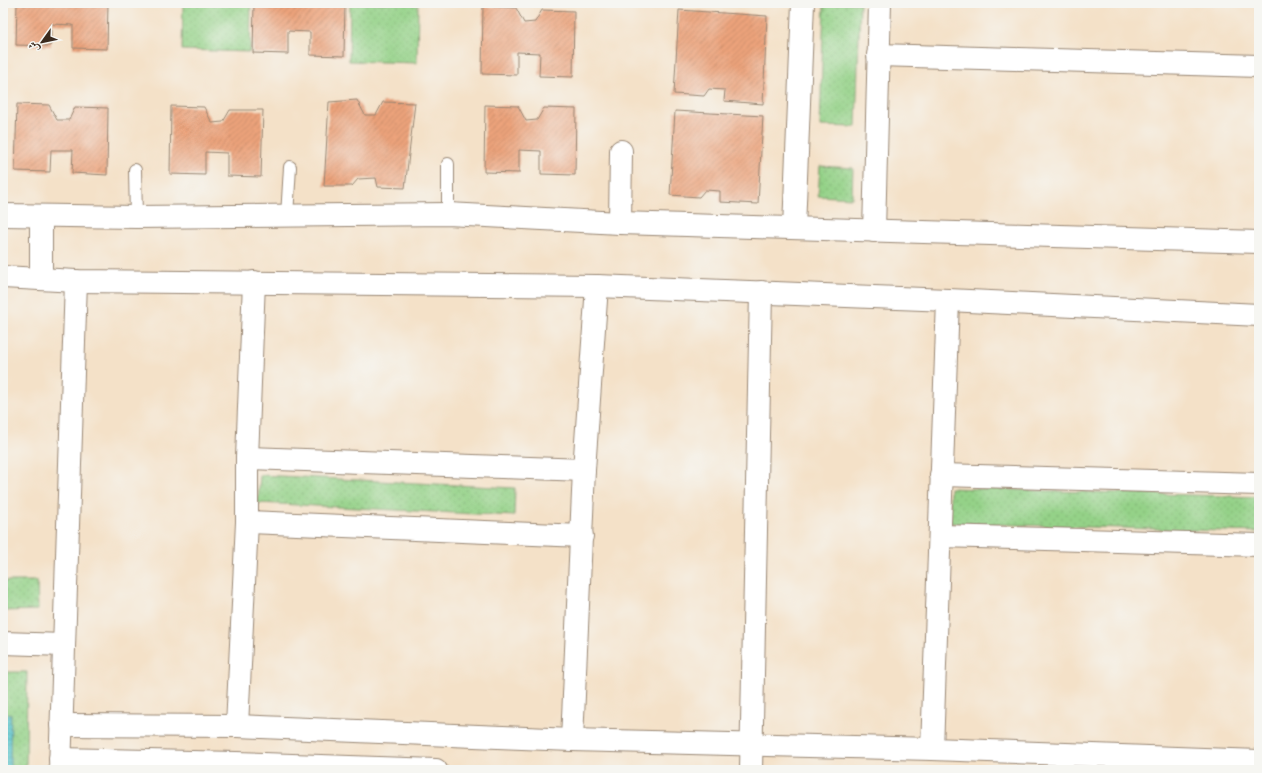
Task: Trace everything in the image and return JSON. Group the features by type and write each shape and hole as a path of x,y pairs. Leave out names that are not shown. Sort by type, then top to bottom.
{"street":[{"path":"794,228 803,3"},
{"path":"874,231 880,3"},
{"path":"878,55 1259,66"},
{"path":"620,150 620,223"},
{"path":"3,215 136,217 448,214 620,223 1259,242"},
{"path":"41,216 41,279"},
{"path":"3,277 76,281 597,286 948,300 1259,316"},
{"path":"76,281 60,764 436,770"},
{"path":"237,726 247,522 247,458 254,282"},
{"path":"572,740 584,470 597,286"},
{"path":"751,770 761,292"},
{"path":"932,749 948,300"},
{"path":"247,458 584,470"},
{"path":"941,474 1259,484"},
{"path":"247,522 582,536"},
{"path":"940,536 1259,545"},
{"path":"3,642 64,645"},
{"path":"62,725 237,726 572,740 932,749 1259,761"}],"lane":[{"path":"448,164 448,214"},
{"path":"287,216 290,167"},
{"path":"136,170 136,217"}],"green space":[{"path":"183,3 251,3 250,52 182,50"},
{"path":"350,3 418,3 417,63 349,61"},
{"path":"824,3 860,3 856,127 820,126"},
{"path":"820,166 853,168 852,198 818,196"},
{"path":"260,475 515,488 514,516 258,503"},
{"path":"950,488 1259,497 1259,532 950,523"},
{"path":"3,581 37,581 38,610 3,611"},
{"path":"3,672 27,672 26,770 3,770"}],"water":[{"path":"3,714 11,714 10,770 3,770"}],"building":[{"path":"17,3 108,3 107,49 73,48 73,25 51,24 51,46 16,45"},
{"path":"254,3 345,3 344,56 310,55 310,32 288,31 288,54 253,53"},
{"path":"483,6 516,8 524,23 535,22 542,10 574,11 573,77 539,76 540,53 517,52 517,75 482,74"},
{"path":"679,10 767,16 763,104 724,101 725,90 709,89 704,96 674,94"},
{"path":"357,100 365,115 376,115 383,102 415,103 405,188 378,187 376,178 358,179 352,186 324,186 329,102"},
{"path":"17,104 49,105 57,120 69,120 75,107 108,108 107,175 72,173 73,150 51,150 50,172 15,171"},
{"path":"485,105 518,106 526,121 537,120 544,108 576,109 575,175 541,174 541,151 519,150 519,173 484,172"},
{"path":"171,106 204,107 212,123 223,122 230,110 263,110 261,177 227,176 227,153 205,152 205,175 170,174"},
{"path":"675,111 763,116 758,204 720,202 720,191 705,190 699,197 670,195"}]}
